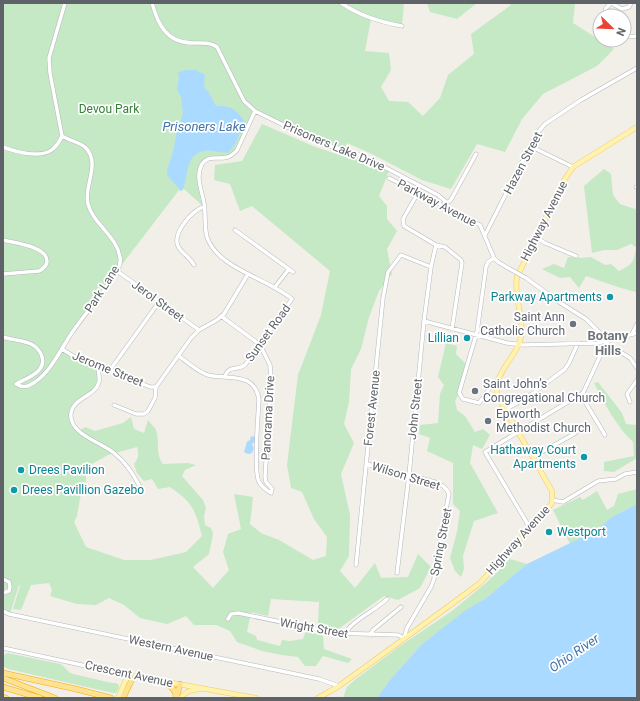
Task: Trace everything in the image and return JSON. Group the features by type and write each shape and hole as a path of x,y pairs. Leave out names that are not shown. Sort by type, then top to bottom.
{"highway":[{"path":"3,673 111,698"},
{"path":"123,698 130,676"},
{"path":"3,678 55,698"},
{"path":"161,682 174,689 176,692 176,698"},
{"path":"176,698 182,685"},
{"path":"3,686 40,698"}],"main road":[{"name":"Highway Avenue","path":"338,686 480,583 549,507 552,500 552,491 497,394 497,383 518,345 521,332 516,279 563,182 573,166 637,127"},
{"path":"118,698 130,676"},
{"name":"Crescent Avenue","path":"130,676 256,698"},
{"path":"181,698 182,685"},
{"path":"318,698 338,686"},
{"path":"181,698 182,695 189,691 210,689"}],"street":[{"path":"3,147 28,153 44,153 52,149 62,136 50,73 49,58 65,3"},
{"name":"Prisoners Lake Drive","path":"152,3 161,27 170,36 184,42 206,43 217,47 244,101 255,112 328,146 349,151 367,158 438,195 442,198 445,205"},
{"path":"341,3 352,11 371,19 402,26"},
{"path":"611,3 622,9 629,6 631,3"},
{"name":"Hazen Street","path":"485,235 539,130 549,120 610,82 637,68"},
{"path":"255,112 237,150 233,155 226,158 211,158 200,168 199,176 207,237 222,258 230,264 275,287 289,269"},
{"name":"Park Lane","path":"3,337 31,344 38,349 42,356 43,363 40,370 34,375 16,384 27,386 36,382 62,349 117,271 120,260 118,251 93,215 88,202 87,193 92,169 91,157 84,146 62,136"},
{"path":"530,146 573,166"},
{"path":"445,205 452,198 476,154"},
{"name":"Parkway Avenue","path":"389,178 445,205 480,225 494,258"},
{"path":"418,193 403,219 403,224 408,229 423,236 436,245 445,247 461,260 462,263 452,329"},
{"path":"194,265 192,260 179,248 177,239 179,231 194,211 204,207"},
{"path":"235,230 294,272"},
{"path":"536,238 576,256"},
{"path":"3,240 35,248 44,252 47,259 45,266 39,271 3,274"},
{"name":"John Street","path":"397,573 409,475 424,321 431,267 436,245"},
{"name":"Forest Avenue","path":"356,565 388,272 401,255 431,267"},
{"path":"497,383 491,387 479,403 462,399 459,393 476,335 486,266 488,262 494,258 586,319 604,337 609,345 630,358 637,368"},
{"name":"Jerol Street","path":"117,271 199,330"},
{"path":"114,405 136,414 144,414 148,411 156,393 156,387 199,330 217,320 221,316 248,274"},
{"name":"Sunset Road","path":"225,376 227,371 230,369 240,368 245,364 292,300 275,287"},
{"path":"110,370 159,302"},
{"path":"221,316 259,345"},
{"path":"424,321 518,345 607,341 637,333"},
{"path":"632,334 637,324"},
{"path":"530,528 485,452 582,395 586,390 607,341"},
{"path":"505,410 532,394 565,369 578,343"},
{"name":"Panorama Drive","path":"225,376 242,379 248,382 258,393 256,466 258,479 261,486 271,493 272,488 266,482 265,477 269,417 270,367 259,345"},
{"name":"Jerome Street","path":"62,349 78,359 110,370 150,387 156,387"},
{"path":"179,356 205,374 225,376"},
{"path":"98,366 99,382 95,390 77,402 74,406 71,413 72,423 78,432 115,454 128,468 140,487"},
{"path":"630,402 627,394 637,380"},
{"path":"582,395 605,435"},
{"path":"533,457 574,434 581,428"},
{"name":"Wilson Street","path":"366,464 435,482 446,488"},
{"path":"552,500 563,502 598,481 616,479 626,474 637,472"},
{"name":"Spring Street","path":"404,638 407,628 431,587 434,579 435,566 449,498 446,488"},
{"path":"3,579 9,582 10,587 9,591 3,593"},
{"path":"345,634 348,628 377,608 387,599"},
{"path":"370,635 373,630 401,607"},
{"name":"Western Avenue","path":"3,611 9,614 319,680 338,686"},
{"name":"Wright Street","path":"228,619 231,614 238,613 325,632 398,636 404,638"},
{"name":"Crescent Avenue","path":"3,648 130,676"}],"green space":[{"name":"Devou Park","path":"3,3 404,3 402,26 371,19 365,51 389,53 391,70 381,87 389,101 408,102 423,116 440,98 448,75 474,54 471,34 511,5 507,3 575,3 573,23 592,35 592,48 614,49 597,66 543,94 522,119 505,152 477,144 451,189 422,180 370,153 347,143 345,150 328,146 255,112 233,155 205,161 199,173 204,207 184,189 181,191 179,190 117,271 62,349 73,356 98,366 98,381 94,390 80,400 73,409 71,418 79,431 85,427 95,431 123,423 131,417 134,429 144,433 148,420 156,430 158,452 163,464 188,463 196,465 185,470 182,476 203,500 206,508 204,516 205,525 211,528 213,534 209,554 193,567 213,588 229,570 223,552 228,534 241,529 234,494 253,497 250,524 261,533 279,540 313,560 326,556 327,537 314,519 302,492 291,488 287,465 298,375 321,315 330,271 252,206 240,211 230,184 214,180 215,165 242,161 262,124 313,146 351,159 358,157 389,171 379,196 387,206 387,219 397,231 387,249 392,274 379,291 369,317 361,349 351,369 349,402 344,424 354,443 341,474 350,515 349,556 340,571 355,588 375,563 381,578 408,577 418,554 431,567 420,588 398,600 384,596 337,630 318,624 319,602 271,599 268,616 251,612 247,632 256,636 257,640 280,646 282,640 290,641 303,639 306,631 323,636 324,649 352,659 348,663 323,656 316,666 305,666 298,657 262,651 237,642 230,631 216,625 194,625 186,616 167,624 140,618 124,605 109,598 96,605 77,604 50,596 52,590 49,583 31,585 21,610 13,609 20,586 19,585 10,614 3,611","holes":["137,447 138,458 134,464 137,473 144,481 152,479 158,489 170,487 188,502 195,513 202,536 186,552 151,560 124,560 86,547 74,522 77,516 81,493 86,481 86,470 90,465 108,455"]},
{"path":"427,3 477,3 457,19 430,12"},
{"path":"604,169 611,174 613,195 620,204 635,209 637,208 636,292 586,276 579,288 570,277 560,278 542,269 554,264 564,268 568,257 591,257 605,265 611,264 619,271 632,262 636,247 631,244 617,250 604,250 592,253 584,186"},
{"path":"446,343 457,346 456,354 467,365 459,393 455,401 457,410 465,416 475,432 483,429 490,435 482,449 473,445 470,463 498,513 474,521 463,556 464,569 461,577 455,571 450,558 457,532 460,511 453,504 453,463 427,451 430,438 419,434 420,425 438,423 440,394 444,385 438,377"},
{"path":"598,382 622,413 626,424 637,425 637,458 614,472 604,471 604,462 634,456 633,442 621,429 607,407 594,383"},
{"path":"637,489 637,504 612,517 595,531 570,544 553,510 580,497 583,500 597,491 607,510 614,506 618,494"},
{"path":"510,559 527,564 485,599 466,611 422,644 389,681 377,698 343,698 347,687 356,679 400,646 452,611 486,583"},
{"path":"7,653 60,664 73,674 116,683 119,685 119,688 116,693 113,693 8,669 3,666 3,656"}],"water":[{"name":"Prisoners Lake","path":"186,70 196,70 205,75 204,88 208,91 216,106 230,107 239,114 245,122 235,144 229,152 204,151 192,158 187,171 185,183 181,191 167,175 167,170 183,113 181,97 177,90 179,76 177,73"},
{"path":"251,436 255,437 256,442 252,445 254,448 252,453 248,454 244,452 247,442 250,440"},
{"name":"Ohio River","path":"637,504 637,698 377,698 389,681 422,644 466,610 485,599 527,564 595,531 612,517"}],"place":[{"name":"Parkway Apartments","path":"610,297"},
{"name":"Saint Ann Catholic Church","path":"573,324"},
{"name":"Lillian","path":"467,338"},
{"name":"Saint John’s Congregational Church","path":"475,391"},
{"name":"Epworth Methodist Church","path":"488,421"},
{"name":"Hathaway Court Apartments","path":"584,457"},
{"name":"Drees Pavilion","path":"21,470"},
{"name":"Drees Pavillion Gazebo","path":"14,490"},
{"name":"Westport","path":"549,532"}],"district":[{"name":"Botany Hills","path":"608,342"}]}
